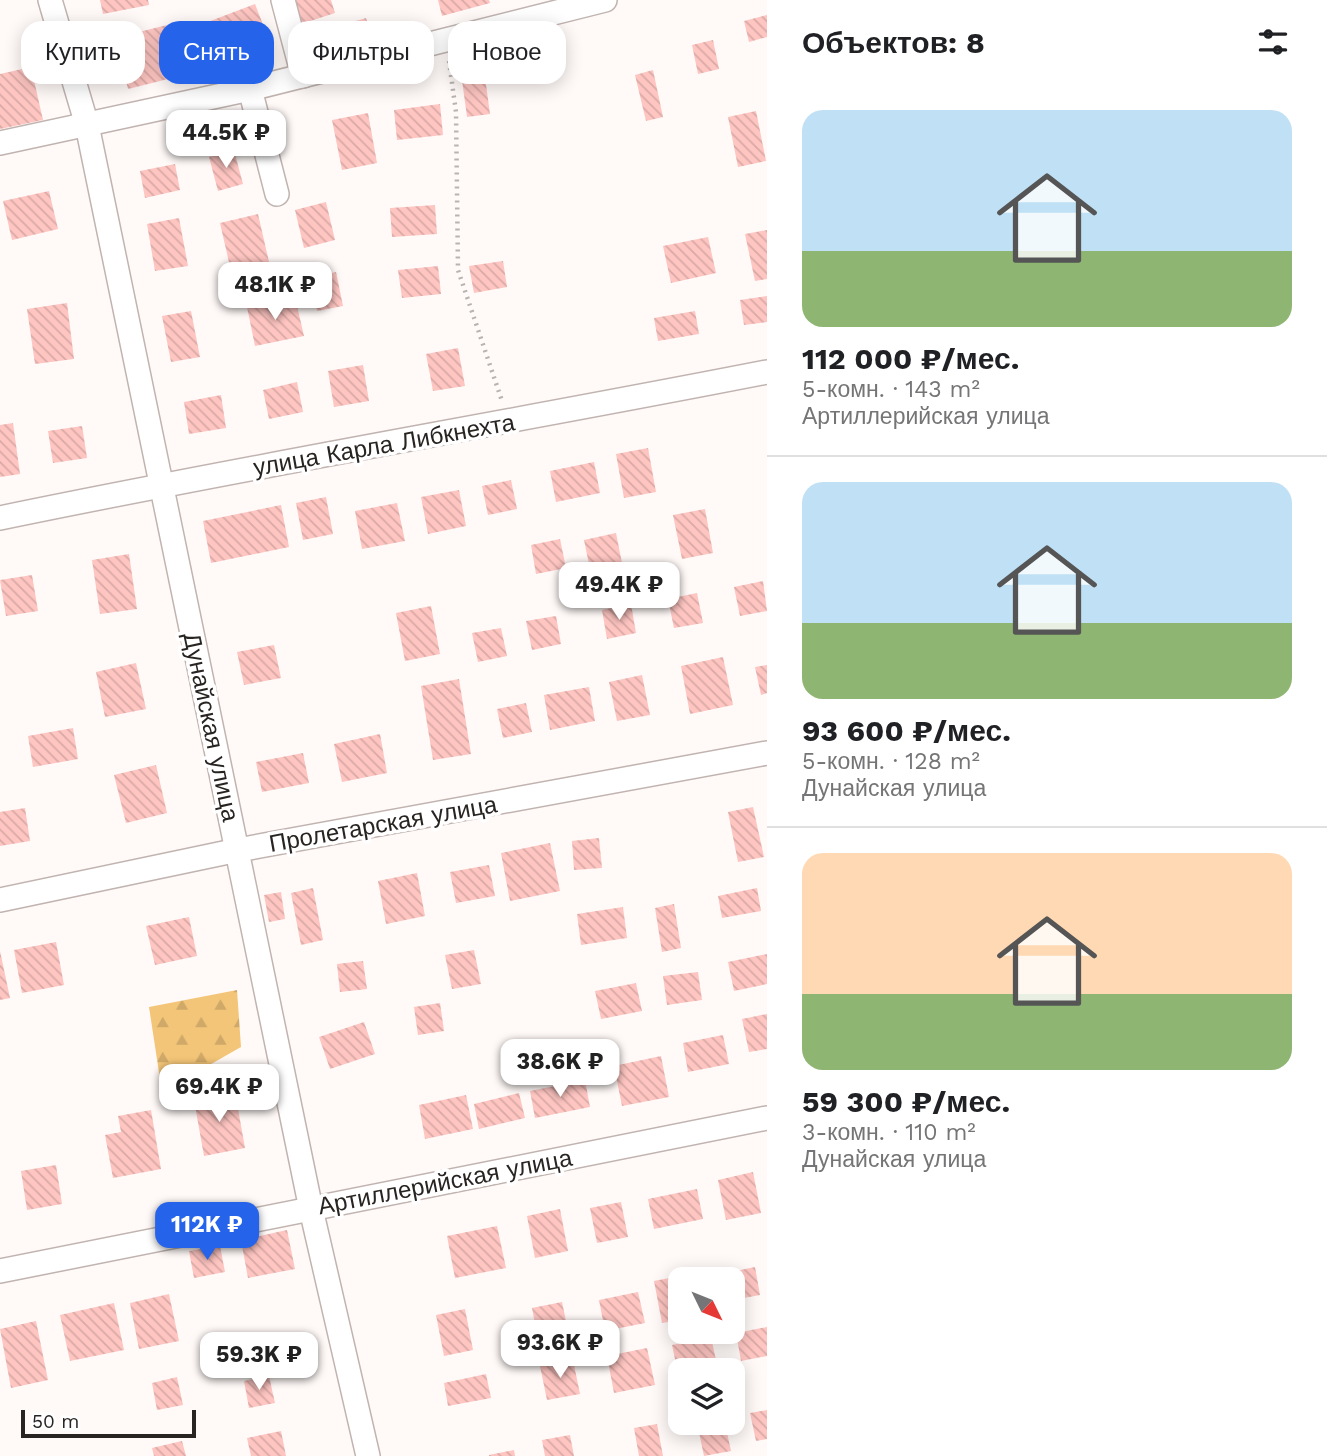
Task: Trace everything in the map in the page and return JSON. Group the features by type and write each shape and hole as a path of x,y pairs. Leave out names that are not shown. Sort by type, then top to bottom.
{"street":[{"name":"Дунайская улица","path":"50,0 86,125 311,1209 368,1456"},
{"path":"283,0 289,21"},
{"path":"434,42 605,0"},
{"path":"0,144 288,80"},
{"path":"250,89 277,194"},
{"name":"улица Карла Либкнехта","path":"0,518 159,485 510,423 767,372"},
{"name":"Пролетарская улица","path":"0,900 238,850 767,753"},
{"name":"Артиллерийская улица","path":"0,1270 767,1118"}],"path":[{"path":"445,39 456,112 458,270 510,423"}],"green space":[{"path":"237,990 241,1047 162,1092 149,1007"}],"building":[{"path":"100,0 148,0 149,5 103,14"},
{"path":"291,0 331,0 335,13 310,21 297,21"},
{"path":"438,0 489,0 490,3 442,16"},
{"path":"255,4 262,21 210,21"},
{"path":"767,15 767,37 749,42 744,21"},
{"path":"159,27 159,81 128,89 127,84 145,84 145,30"},
{"path":"713,40 719,69 698,74 692,45"},
{"path":"21,69 21,84 35,84 43,120 0,129 0,74"},
{"path":"653,70 663,117 646,121 635,75"},
{"path":"463,84 486,84 490,114 467,117"},
{"path":"440,104 443,135 397,140 394,110"},
{"path":"756,111 766,161 738,167 728,117"},
{"path":"368,113 377,163 342,170 332,120"},
{"path":"234,150 243,184 218,191 209,157"},
{"path":"175,164 180,190 145,198 140,171"},
{"path":"49,191 58,229 12,240 3,201"},
{"path":"326,202 335,240 304,248 295,210"},
{"path":"435,205 437,234 392,237 390,208"},
{"path":"258,214 269,262 231,271 220,223"},
{"path":"179,218 188,266 155,271 147,224"},
{"path":"767,230 767,279 755,281 745,234"},
{"path":"708,237 716,273 671,283 663,246"},
{"path":"503,261 507,287 474,293 469,266"},
{"path":"438,266 441,294 402,298 398,270"},
{"path":"336,272 343,306 317,311 310,278"},
{"path":"767,296 767,322 744,325 740,300"},
{"path":"295,297 304,336 255,346 247,307"},
{"path":"67,303 74,359 35,364 27,309"},
{"path":"191,311 200,357 171,362 162,316"},
{"path":"695,311 699,334 658,341 654,318"},
{"path":"458,348 465,386 433,391 426,354"},
{"path":"363,365 369,401 334,407 328,371"},
{"path":"297,382 303,412 269,419 263,390"},
{"path":"221,395 226,428 189,434 184,402"},
{"path":"13,423 20,474 0,477 0,425"},
{"path":"82,426 87,458 53,463 48,431"},
{"path":"648,448 656,492 624,498 616,454"},
{"path":"594,462 600,493 556,502 550,471"},
{"path":"511,480 517,509 488,515 482,486"},
{"path":"459,490 466,526 428,534 421,497"},
{"path":"326,497 333,534 303,540 296,503"},
{"path":"397,503 405,541 362,549 355,511"},
{"path":"281,505 289,547 211,563 203,521"},
{"path":"705,509 713,553 682,559 673,515"},
{"path":"616,533 625,578 593,584 584,540"},
{"path":"560,539 566,568 536,574 531,545"},
{"path":"129,554 137,609 100,614 92,560"},
{"path":"32,575 38,611 6,616 0,580"},
{"path":"763,581 767,611 740,616 734,587"},
{"path":"697,593 703,623 674,628 668,599"},
{"path":"631,604 636,633 607,639 602,610"},
{"path":"431,606 440,654 405,661 396,613"},
{"path":"556,616 561,644 532,650 526,621"},
{"path":"501,628 507,656 478,662 472,633"},
{"path":"274,645 281,678 244,685 237,652"},
{"path":"723,657 733,705 690,714 681,666"},
{"path":"136,663 146,709 105,717 96,672"},
{"path":"767,665 767,693 761,695 755,667"},
{"path":"642,675 650,715 617,721 609,682"},
{"path":"459,679 471,754 433,760 421,686"},
{"path":"589,687 595,721 550,730 544,695"},
{"path":"526,703 532,732 503,738 497,709"},
{"path":"73,728 78,759 33,767 28,736"},
{"path":"380,734 387,773 342,782 334,744"},
{"path":"303,753 309,783 262,792 256,762"},
{"path":"156,765 167,813 126,823 114,775"},
{"path":"753,807 764,857 738,862 728,812"},
{"path":"25,808 30,841 0,846 0,812"},
{"path":"599,838 602,868 574,870 572,841"},
{"path":"550,843 560,891 510,901 501,853"},
{"path":"489,865 495,896 456,903 450,872"},
{"path":"417,873 425,916 386,924 378,881"},
{"path":"313,888 323,940 301,945 291,893"},
{"path":"757,888 761,911 722,918 718,896"},
{"path":"281,892 285,919 269,922 264,895"},
{"path":"674,904 681,948 662,952 655,908"},
{"path":"623,907 627,938 581,945 577,914"},
{"path":"189,917 197,956 155,965 146,926"},
{"path":"56,942 64,985 22,993 14,950"},
{"path":"474,950 481,984 452,989 445,955"},
{"path":"0,951 10,998 0,1000"},
{"path":"767,954 767,984 734,991 728,962"},
{"path":"363,961 367,989 340,992 337,964"},
{"path":"698,972 702,1000 667,1005 663,976"},
{"path":"636,983 642,1011 601,1019 595,991"},
{"path":"440,1003 444,1031 418,1035 414,1007"},
{"path":"767,1014 767,1049 749,1052 742,1019"},
{"path":"364,1022 375,1054 330,1069 319,1037"},
{"path":"723,1035 729,1064 688,1072 683,1043"},
{"path":"661,1056 669,1097 622,1106 614,1066"},
{"path":"585,1080 590,1107 535,1118 530,1091"},
{"path":"235,1092 245,1148 204,1156 194,1100"},
{"path":"519,1093 525,1118 479,1129 474,1104"},
{"path":"466,1095 473,1129 425,1139 419,1105"},
{"path":"151,1110 161,1169 113,1178 105,1135 121,1132 118,1116"},
{"path":"56,1165 62,1204 27,1210 21,1171"},
{"path":"753,1172 761,1213 726,1220 718,1180"},
{"path":"697,1189 703,1219 654,1229 648,1199"},
{"path":"621,1202 628,1237 597,1243 590,1208"},
{"path":"560,1209 568,1251 535,1258 527,1216"},
{"path":"497,1226 506,1268 455,1278 447,1236"},
{"path":"287,1230 295,1269 248,1278 241,1240"},
{"path":"220,1246 225,1272 194,1278 189,1251"},
{"path":"755,1267 760,1295 746,1298 746,1269"},
{"path":"668,1278 668,1322 662,1323 654,1281"},
{"path":"638,1292 645,1323 605,1331 599,1300"},
{"path":"169,1294 179,1341 139,1349 130,1303"},
{"path":"562,1302 570,1340 539,1346 532,1308"},
{"path":"114,1303 124,1350 70,1361 60,1315"},
{"path":"465,1309 473,1350 444,1356 436,1315"},
{"path":"36,1321 48,1380 11,1388 0,1329"},
{"path":"767,1327 767,1356 745,1360 740,1358 738,1344 746,1344 746,1331"},
{"path":"712,1344 716,1358 675,1358 672,1345"},
{"path":"647,1348 655,1385 614,1393 607,1356"},
{"path":"573,1360 580,1394 547,1400 540,1366"},
{"path":"486,1374 491,1398 448,1406 444,1383"},
{"path":"269,1376 275,1403 249,1408 244,1381"},
{"path":"177,1377 183,1405 157,1410 152,1383"},
{"path":"767,1410 767,1439 756,1441 750,1413"},
{"path":"657,1424 663,1456 639,1456 634,1428"},
{"path":"281,1431 286,1456 251,1456 247,1438"},
{"path":"570,1435 574,1456 545,1456 542,1440"},
{"path":"700,1435 728,1435 731,1451 704,1456"},
{"path":"182,1441 186,1456 154,1456 152,1448"},
{"path":"514,1450 515,1456 489,1456 489,1455"}]}
